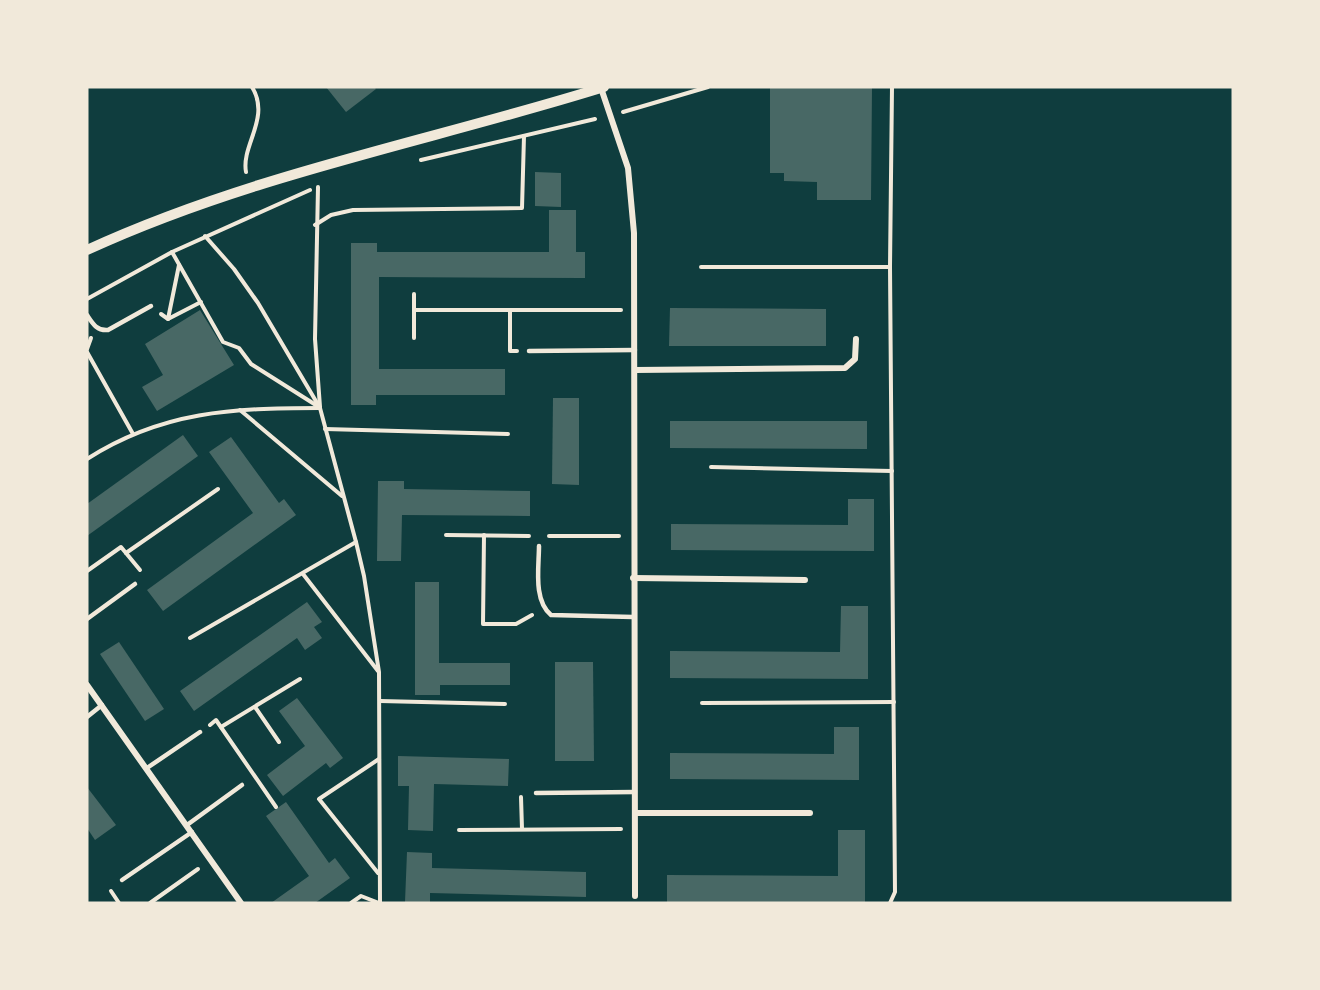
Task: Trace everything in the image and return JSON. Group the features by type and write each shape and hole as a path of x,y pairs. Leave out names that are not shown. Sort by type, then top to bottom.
{"street":[{"path":"87,250 150,221 250,187 602,88 628,168 634,233 636,310 633,578 635,896"},
{"path":"635,370 845,368 855,359 856,339"},
{"path":"633,578 805,580"},
{"path":"87,685 241,903"},
{"path":"635,813 810,813"}],"lane":[{"path":"87,315 95,327 102,331 108,330 151,306"},
{"path":"529,351 635,350"},
{"path":"539,546 540,598 543,609 550,615 633,617"},
{"path":"87,619 135,584"},
{"path":"87,717 102,705"},
{"path":"147,768 200,732"},
{"path":"187,825 242,785"},
{"path":"536,793 635,792"},
{"path":"122,880 192,832"}],"path":[{"path":"250,187 245,168 247,153 254,137 258,108 252,87"},
{"path":"420,160 610,116 708,87"},
{"path":"890,903 895,892 890,267 892,87"},
{"path":"315,225 331,215 353,210 522,208 524,136"},
{"path":"87,299 205,236 329,184"},
{"path":"318,187 315,225 315,339 320,408 364,576 379,672 379,903 361,896 351,903"},
{"path":"205,236 234,269 258,303 320,408"},
{"path":"172,252 223,342 239,348 250,364 320,408"},
{"path":"168,319 179,264"},
{"path":"701,267 890,267"},
{"path":"414,294 414,338"},
{"path":"168,319 201,302"},
{"path":"151,306 168,319"},
{"path":"414,310 636,310"},
{"path":"510,311 510,351 529,351"},
{"path":"87,352 133,434"},
{"path":"87,459 115,441 190,415 240,409 320,408"},
{"path":"240,409 342,496"},
{"path":"325,429 508,434"},
{"path":"711,467 892,471"},
{"path":"126,553 218,489"},
{"path":"484,535 483,624 516,624 543,609"},
{"path":"190,639 356,542"},
{"path":"87,571 122,547 145,577 135,584"},
{"path":"303,574 379,672"},
{"path":"221,727 300,679"},
{"path":"380,701 505,704"},
{"path":"702,703 894,702"},
{"path":"255,706 279,742"},
{"path":"200,732 216,720 276,807"},
{"path":"378,874 319,799 379,759"},
{"path":"522,829 521,794 536,793"},
{"path":"459,830 635,829"},
{"path":"150,903 211,860"}],"building":[{"path":"326,87 374,87 376,89 346,112"},
{"path":"770,87 872,87 871,200 817,200 817,182 784,181 784,173 770,173"},
{"path":"535,172 561,173 561,207 535,206"},
{"path":"549,210 576,210 576,252 585,252 585,278 379,277 379,369 505,369 505,395 376,395 376,405 351,405 351,243 377,243 377,252 549,252"},
{"path":"670,308 826,309 826,346 669,346"},
{"path":"200,310 234,365 157,411 142,387 163,375 145,344"},
{"path":"553,398 579,398 579,485 552,484"},
{"path":"670,421 867,421 867,449 670,448"},
{"path":"183,435 198,456 87,536 87,504"},
{"path":"231,437 279,503 284,499 296,515 163,611 147,590 253,513 209,452"},
{"path":"378,481 404,481 404,489 530,491 530,516 402,515 401,561 377,561"},
{"path":"848,499 874,499 874,551 671,550 671,524 848,525"},
{"path":"415,582 439,582 439,663 510,663 510,685 440,685 440,695 415,695"},
{"path":"307,602 322,622 314,627 322,638 305,650 297,638 194,711 180,691"},
{"path":"841,606 868,606 868,679 670,678 670,651 840,652"},
{"path":"119,642 164,709 145,721 100,654"},
{"path":"555,662 593,662 594,761 555,761"},
{"path":"297,698 343,758 330,768 326,763 283,796 267,775 305,746 279,711"},
{"path":"834,727 859,727 859,780 670,779 670,753 834,754"},
{"path":"398,756 509,759 508,786 434,784 433,831 408,830 409,786 398,786"},
{"path":"87,787 116,825 95,840 87,828"},
{"path":"286,802 329,863 335,858 350,878 315,903 271,903 309,876 266,816"},
{"path":"838,830 865,830 865,903 667,902 667,875 838,876"},
{"path":"407,852 432,853 432,868 586,872 586,897 430,893 430,903 405,902"}]}
